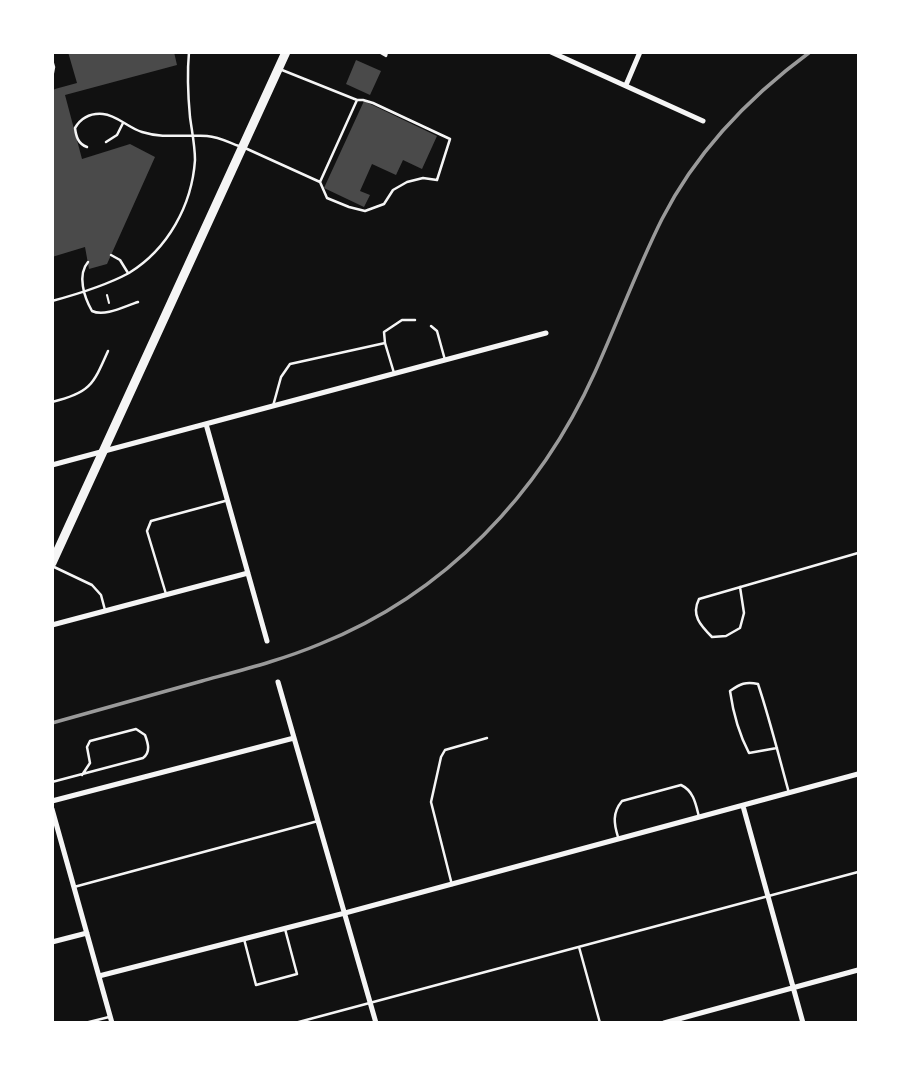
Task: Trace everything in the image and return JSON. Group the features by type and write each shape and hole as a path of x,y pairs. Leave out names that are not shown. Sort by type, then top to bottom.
{"main road":[{"path":"52,565 286,52"}],"street":[{"path":"551,52 704,121"},
{"path":"625,85 640,52"},
{"path":"52,465 545,333"},
{"path":"206,424 267,641"},
{"path":"52,625 248,573"},
{"path":"278,682 376,1023"},
{"path":"52,801 294,738"},
{"path":"99,976 345,914 859,774"},
{"path":"743,806 803,1023"},
{"path":"52,809 111,1020"},
{"path":"52,942 87,933"},
{"path":"664,1023 859,971"}],"lane":[{"path":"52,300 85,291 128,273 149,258 173,229 184,209 195,161 188,93 189,52"},
{"path":"379,52 386,56 387,52"},
{"path":"52,60 52,78"},
{"path":"86,147 80,144 77,125 83,118 98,114 105,114 142,132 160,136 220,138 320,182 327,198 365,211 384,204 393,190 407,181 423,178 437,180 450,139 373,103 357,100 278,69"},
{"path":"320,182 357,100"},
{"path":"106,142 117,135 123,123"},
{"path":"111,254 120,260 128,273"},
{"path":"88,261 82,272 90,309 96,314 138,302"},
{"path":"394,374 384,331 402,320 415,320"},
{"path":"431,326 437,331 445,360"},
{"path":"272,406 281,377 290,364 385,343"},
{"path":"52,402 72,397 87,389 96,377 107,351"},
{"path":"166,594 147,531 151,520 229,500"},
{"path":"740,587 744,613 740,628 726,636 712,636 697,618 695,607 699,599 740,587 859,553"},
{"path":"52,565 92,585 101,595 105,610"},
{"path":"777,748 749,753 743,742 730,691 739,684 758,684 777,748 789,793"},
{"path":"52,782 82,775 143,758 148,749 145,735 136,729 90,741 87,747 90,763 82,775"},
{"path":"452,885 431,802 441,757 445,750 487,738"},
{"path":"618,839 614,822 616,807 622,801 669,788 681,785 687,787 694,797 699,817"},
{"path":"74,887 318,820"},
{"path":"52,845 62,843"},
{"path":"295,1023 859,872"},
{"path":"244,939 256,985 297,974 284,929"},
{"path":"579,947 600,1023"},
{"path":"85,1023 111,1020"}],"path":[{"path":"107,295 109,303"}],"building":[{"path":"68,52 174,52 177,65 65,95 82,159 130,144 155,157 107,264 89,269 85,247 52,257 52,91 77,83"},
{"path":"356,60 381,71 370,95 346,84"},
{"path":"364,101 437,136 422,169 403,160 396,175 372,164 360,191 370,195 364,207 324,188"}],"railway":[{"path":"52,723 306,650 365,623 408,598 447,568 484,535 517,498 573,417 662,219 691,171 745,107 810,52"}]}
